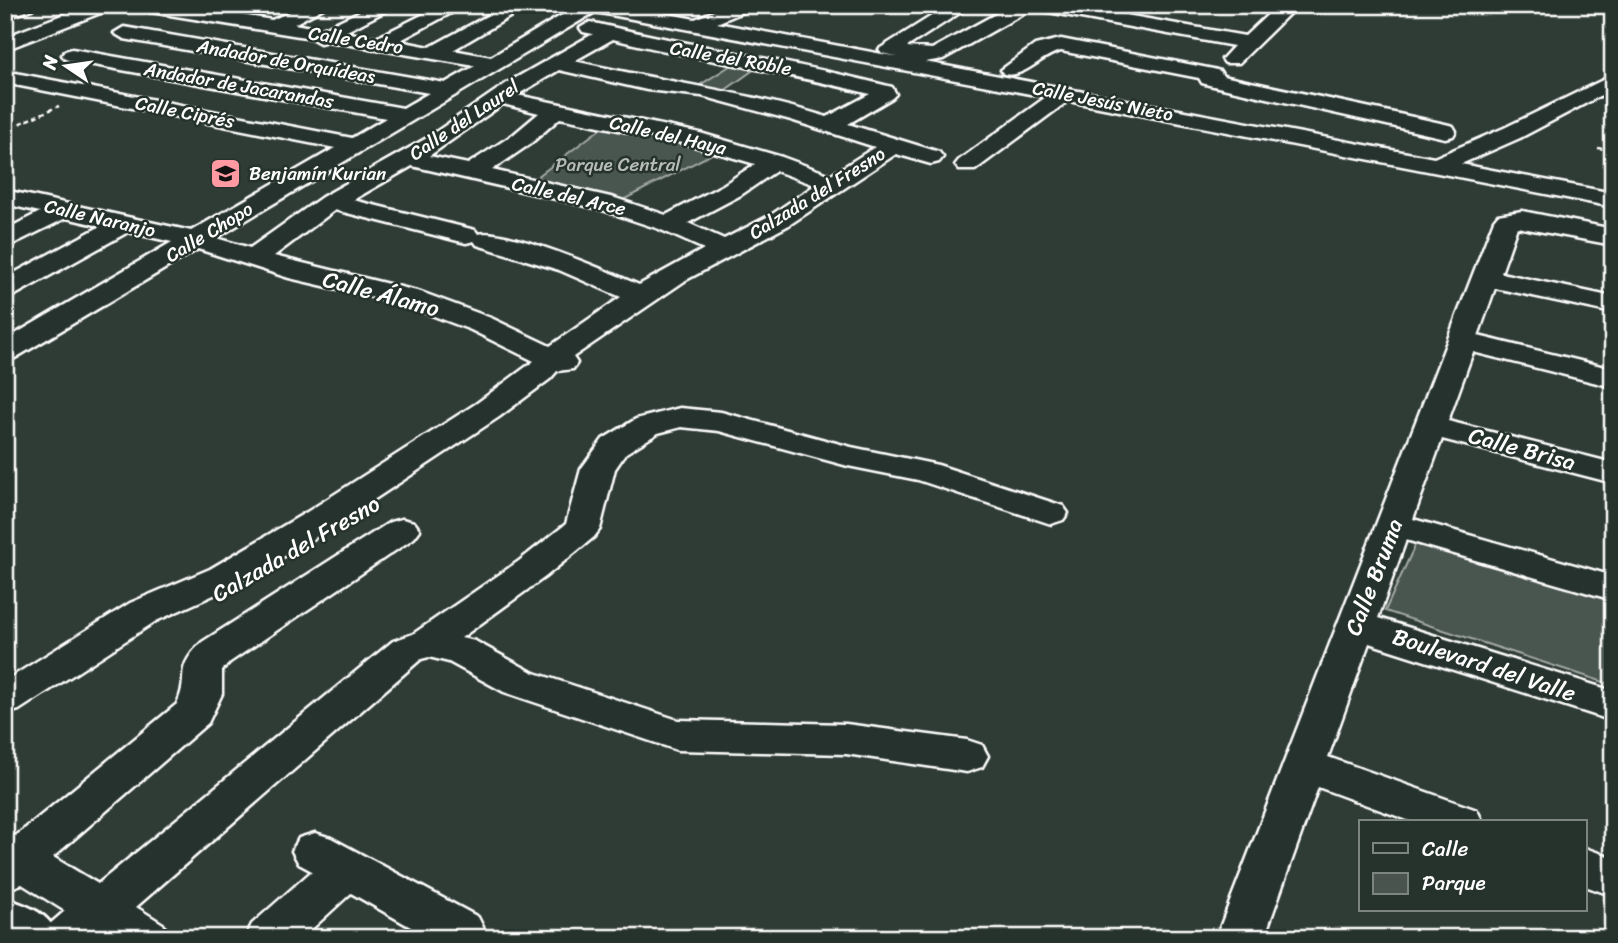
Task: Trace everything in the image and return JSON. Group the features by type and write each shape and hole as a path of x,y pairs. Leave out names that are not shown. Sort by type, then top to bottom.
{"main road":[{"path":"5,921 32,938"}],"street":[{"path":"5,13 26,5"},
{"path":"5,44 104,5"},
{"name":"Calle Cedro","path":"145,5 183,8 225,19 493,63"},
{"path":"225,19 256,5"},
{"path":"273,27 320,5"},
{"path":"172,110 388,5"},
{"path":"379,44 457,5"},
{"path":"433,53 520,5"},
{"path":"696,25 744,5"},
{"path":"963,5 889,49 922,56 936,55 1026,5"},
{"path":"1037,5 1249,43"},
{"path":"1205,82 1289,5"},
{"path":"8,80 183,8"},
{"name":"Calle Jesús Nieto","path":"588,10 696,25 1613,200"},
{"name":"Calle del Roble","path":"588,10 610,33 660,45 814,73 885,92 829,125"},
{"name":"Calle Chopo","path":"5,352 493,63 588,10"},
{"name":"Andador de Orquídeas","path":"124,33 448,90"},
{"name":"Calle del Laurel","path":"252,259 331,202 409,158 461,126 499,97 610,33"},
{"name":"Andador de Jacarandas","path":"72,55 406,115"},
{"path":"1018,64 1101,68 1106,66 1111,55 1205,82 1445,131"},
{"path":"555,64 647,84 704,92 829,125 931,157"},
{"name":"Calle Ciprés","path":"8,80 355,145"},
{"path":"1436,166 1511,133 1613,81"},
{"path":"967,165 1064,94"},
{"name":"Calle del Haya","path":"499,97 554,111 673,134 774,162 834,184"},
{"path":"1555,110 1565,118 1560,136"},
{"path":"470,174 522,139 554,111"},
{"name":"Calzada del Fresno","path":"5,700 99,650 163,611 220,598 314,545 449,456 551,383 560,374 560,358 641,296 724,248 780,220 893,146"},
{"name":"Calle del Arce","path":"409,158 606,203 668,223 724,248"},
{"path":"668,223 732,190 774,162"},
{"name":"Calle Naranjo","path":"5,197 195,240"},
{"path":"331,202 476,237 568,264 641,296"},
{"path":"5,240 63,210"},
{"name":"Calle Bruma","path":"1240,938 1507,220 1512,218 1613,237"},
{"path":"5,289 124,224"},
{"name":"Calle Álamo","path":"195,240 252,259 411,298 560,358"},
{"path":"1486,278 1613,305"},
{"path":"1462,341 1613,378"},
{"path":"84,923 407,650 427,643 532,569 582,529 598,469 614,446 647,426 680,417 721,422 848,456 926,472 1051,513"},
{"name":"Calle Brisa","path":"1431,426 1613,473"},
{"path":"1394,525 1613,588"},
{"path":"146,938 84,923 10,860 194,713 202,694 202,666 216,652 402,530"},
{"name":"Boulevard del Valle","path":"1356,625 1613,706"},
{"path":"427,643 461,651 519,682 677,735 846,739 967,756"},
{"name":"Calzada del Fresno","path":"5,724 99,650"},
{"path":"1304,765 1455,820"},
{"path":"269,938 330,860 461,931"},
{"path":"1586,867 1613,877"}],"path":[{"path":"5,130 87,93"},
{"path":"1598,148 1613,151"}],"green space":[{"path":"736,62 759,66 724,91 697,87"},
{"name":"Parque Central","path":"604,126 720,150 623,200 533,180"},
{"path":"1416,543 1613,599 1613,685 1385,611"}],"place":[{"name":"Benjamín Kurian","path":"226,173"}]}
